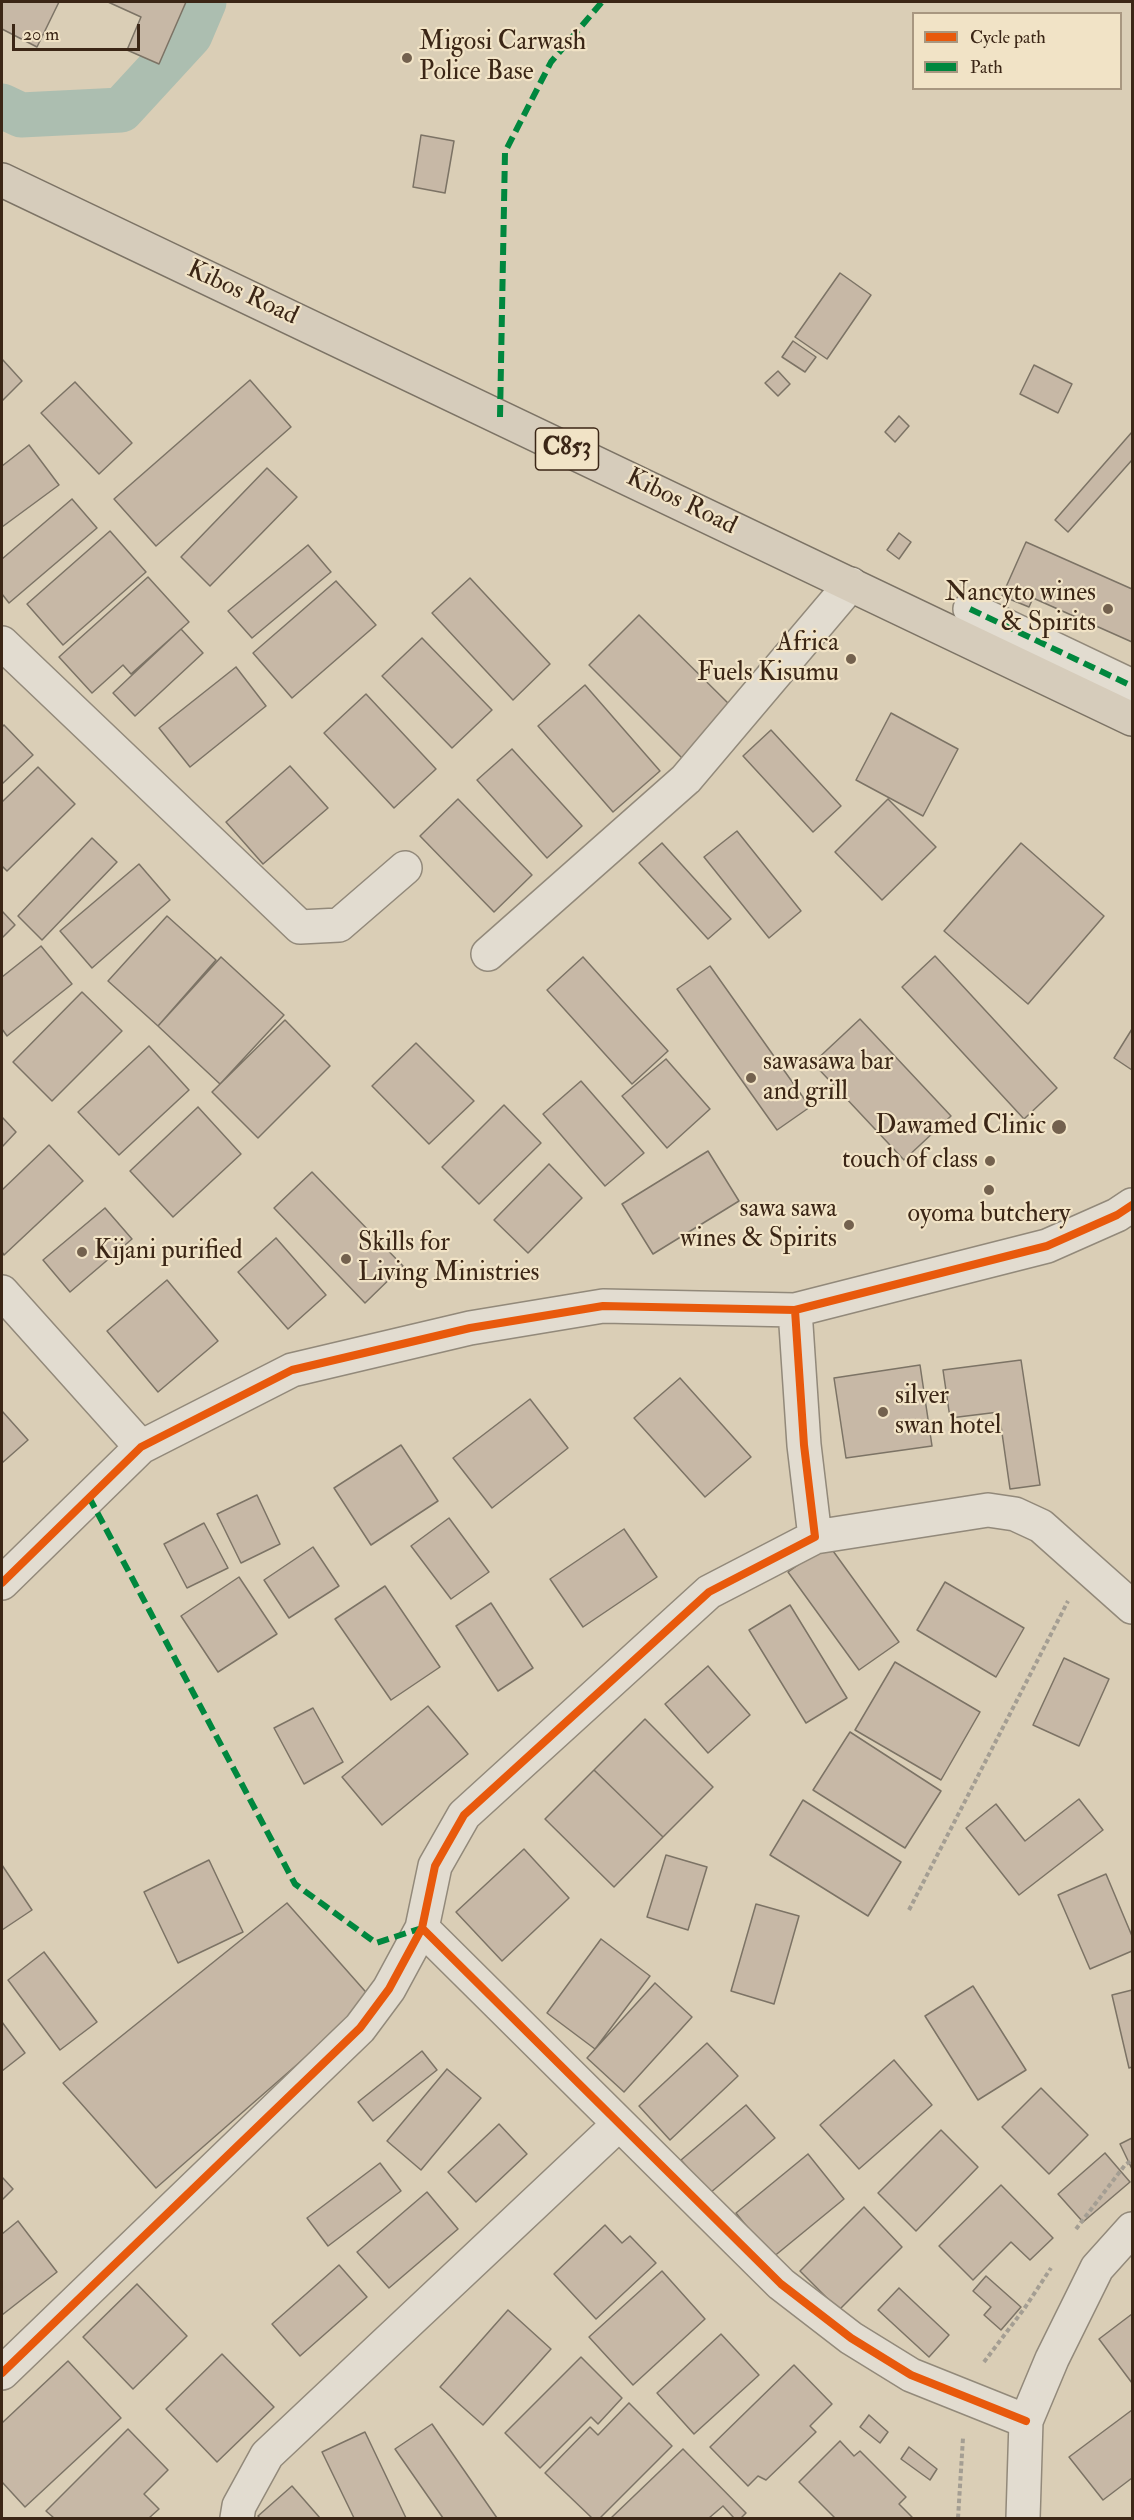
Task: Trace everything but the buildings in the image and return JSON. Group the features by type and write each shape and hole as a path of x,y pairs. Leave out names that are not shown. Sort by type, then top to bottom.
{"main road":[{"name":"Kibos Road","path":"2,180 1132,719"}],"street":[{"path":"488,954 686,779 851,584"},
{"path":"969,609 1132,686"},
{"path":"2,643 300,927 339,925 405,868"},
{"path":"2,1583 141,1447 292,1370 470,1328 603,1306 795,1310 1047,1245 1117,1215 1132,1204"},
{"path":"2,1292 141,1447"},
{"path":"795,1310 804,1445 815,1537"},
{"path":"2,2373 360,2028 389,1989 422,1928 435,1866 464,1815 709,1592 815,1537 988,1509 1015,1514 1041,1526 1132,1607"},
{"path":"422,1928 781,2284 851,2338 911,2376 1026,2421"},
{"path":"237,2518 239,2506 267,2455 618,2124"},
{"path":"1023,2518 1026,2421 1052,2359 1097,2268 1132,2229"}],"path":[{"path":"909,1910 1086,1566"}],"waterway":[{"path":"2,106 21,115 121,110 190,35 204,2"}],"marked path":[{"path":"500,417 505,152 551,62 602,2"},
{"path":"970,609 1132,686"},
{"path":"89,1497 295,1884 376,1943 422,1928"}],"cycle path":[{"path":"2,1583 141,1447 292,1370 470,1328 603,1306 795,1310 1047,1246 1117,1215 1132,1205"},
{"path":"2,2373 360,2028 389,1989 422,1928 435,1866 464,1815 709,1592 815,1537 804,1445 795,1310"},
{"path":"422,1928 781,2284 851,2338 911,2375 1026,2421"}],"place":[{"name":"Migosi Carwash Police Base","path":"407,58"},
{"name":"Nancyto wines & Spirits","path":"1108,609"},
{"name":"Africa Fuels Kisumu","path":"851,659"},
{"name":"sawasawa bar and grill","path":"751,1078"},
{"name":"Dawamed Clinic","path":"1059,1127"},
{"name":"touch of class","path":"990,1161"},
{"name":"oyoma butchery","path":"989,1190"},
{"name":"sawa sawa wines & Spirits","path":"849,1225"},
{"name":"Kijani purified","path":"82,1252"},
{"name":"Skills for Living Ministries","path":"346,1259"},
{"name":"silver swan hotel","path":"883,1412"}]}
